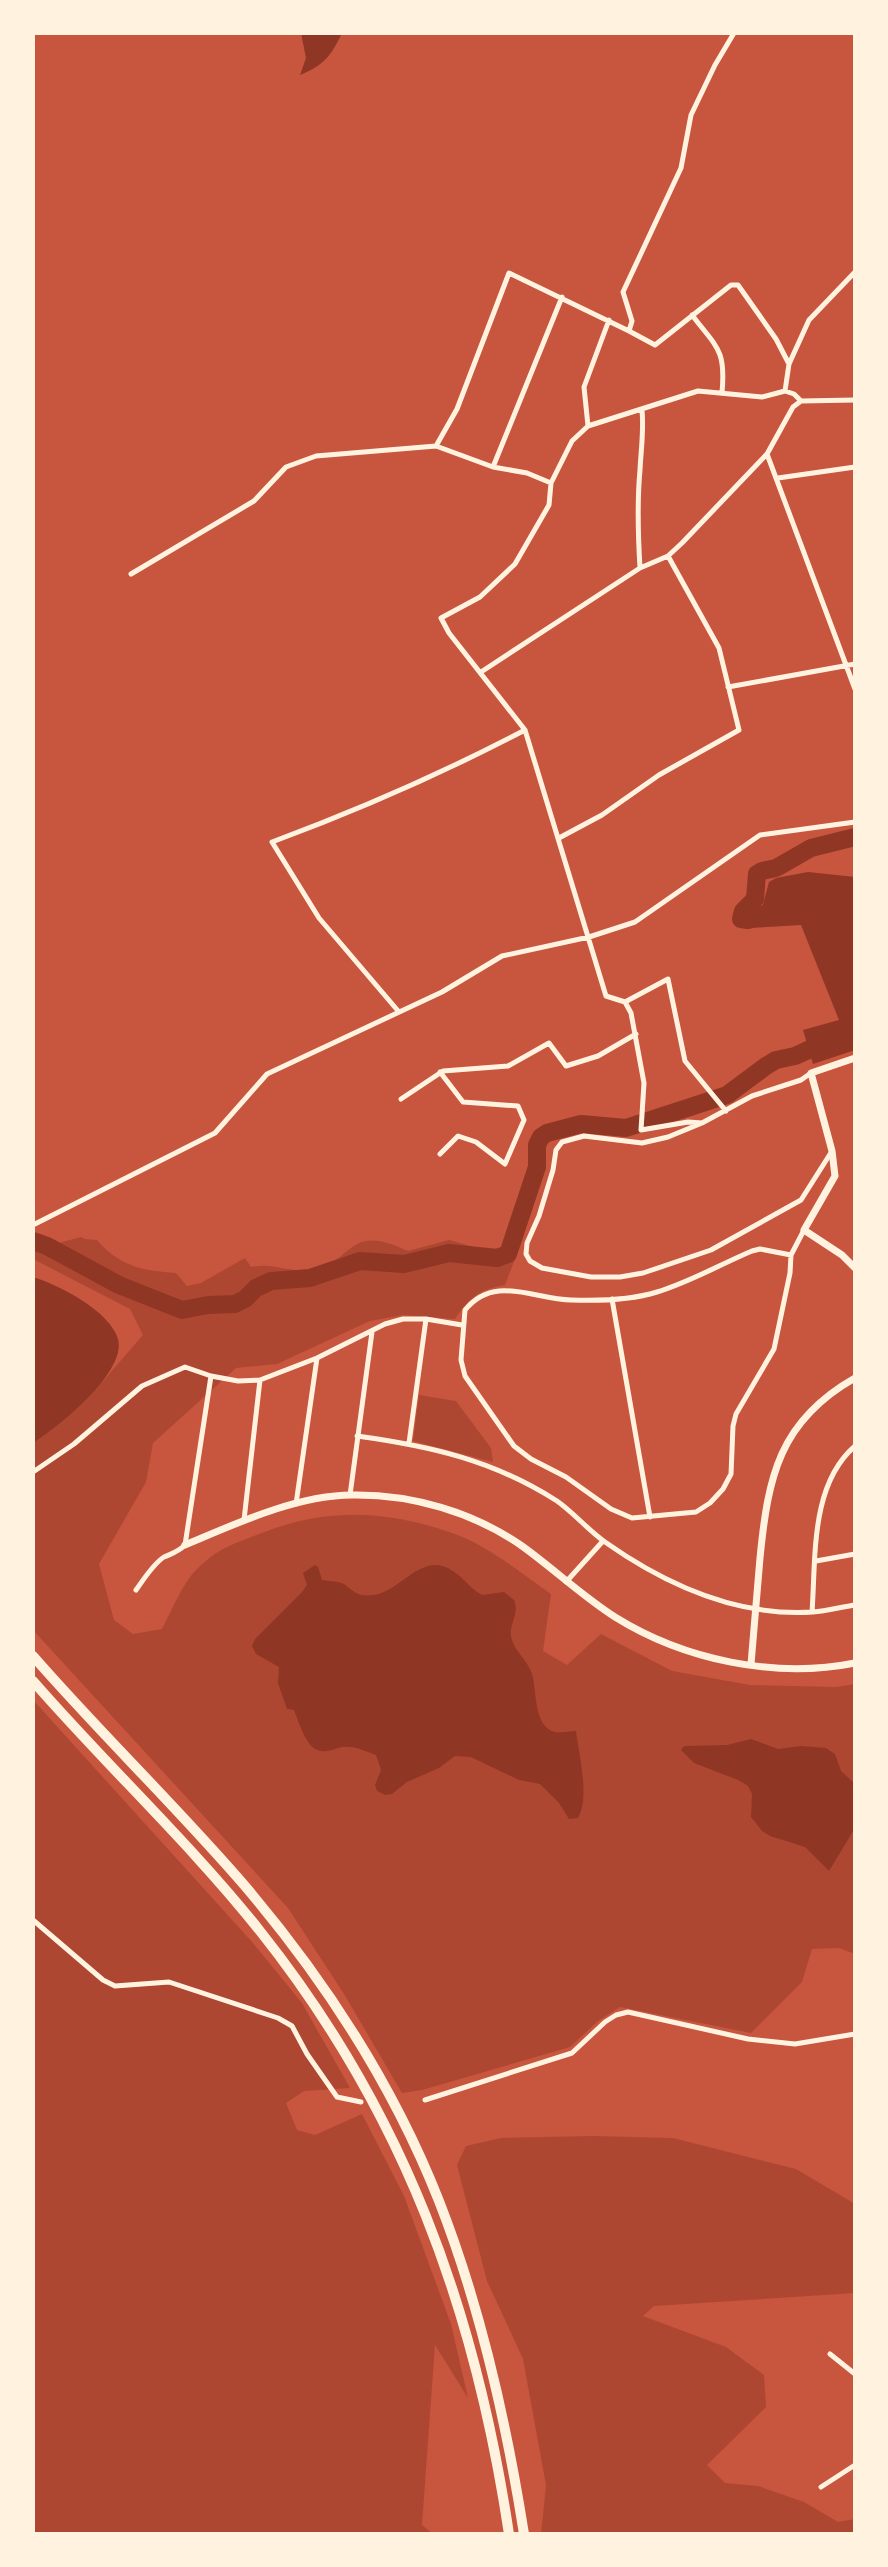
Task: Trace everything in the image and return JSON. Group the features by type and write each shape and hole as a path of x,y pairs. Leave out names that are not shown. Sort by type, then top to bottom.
{"highway":[{"path":"33,1656 245,1887 318,1980 391,2099 438,2199 467,2280 512,2457 524,2534"},
{"path":"33,1681 232,1898 304,1991 359,2076 423,2205 445,2264 480,2376 499,2465 509,2534"}],"street":[{"path":"629,331 632,321 623,292 681,169 691,115 734,33"},
{"path":"785,391 789,364 809,320 855,272"},
{"path":"436,446 457,409 509,273 655,345 732,285 738,285 776,339 789,364"},
{"path":"493,467 562,297"},
{"path":"692,315 720,352 724,368 722,393"},
{"path":"588,426 584,387 609,320"},
{"path":"702,1123 688,1122 641,1130 644,1083 631,1013 625,1002 606,996 525,730 449,634 441,618 480,597 515,564 549,505 551,483 572,441 588,426 698,391 762,397 785,391 794,394 801,401"},
{"path":"481,672 640,568 668,556 767,454 793,407 801,401 855,400"},
{"path":"640,568 638,538 644,435 642,410"},
{"path":"131,573 254,501 286,467 316,456 436,446 493,467 527,474 551,483"},
{"path":"767,454 855,689"},
{"path":"778,478 855,467"},
{"path":"559,838 602,815 659,775 739,730 719,648 668,556"},
{"path":"728,687 855,664"},
{"path":"399,1012 319,918 272,842 352,813 448,770 525,730"},
{"path":"34,1224 215,1133 267,1074 442,992 502,956 589,937 635,922 760,835 855,822"},
{"path":"625,1002 668,979 685,1061 726,1111"},
{"path":"401,1099 440,1072 508,1066 549,1043 565,1066 598,1056 636,1034"},
{"path":"832,1150 801,1200 711,1250 643,1273 591,1277 542,1268 530,1261 526,1254 556,1150 562,1142 584,1136 642,1143 668,1137 702,1123 752,1096 855,1058"},
{"path":"440,1072 463,1102 518,1106 524,1120 505,1164 476,1142 458,1136 440,1154"},
{"path":"791,1255 760,1249 659,1292 612,1299 570,1300 494,1290 482,1294 465,1310 461,1360 465,1376 514,1446 531,1459 566,1477 611,1509 632,1518 650,1517 696,1512 710,1503 723,1489 731,1474 736,1414 774,1349 791,1255 835,1176 832,1150 811,1073"},
{"path":"804,1230 842,1255 855,1268"},
{"path":"612,1299 650,1517"},
{"path":"33,1472 74,1444 142,1386 185,1367 238,1381 260,1380 317,1358 385,1324 403,1319 426,1319 462,1325"},
{"path":"409,1443 426,1319"},
{"path":"350,1494 372,1332"},
{"path":"296,1504 317,1358"},
{"path":"185,1545 211,1376"},
{"path":"751,1664 764,1513 776,1464 788,1441 812,1410 828,1395 855,1378"},
{"path":"244,1520 260,1380"},
{"path":"356,1436 439,1449 495,1468 558,1502 603,1541 670,1583 696,1594 755,1609 812,1612 855,1605"},
{"path":"812,1612 823,1498 837,1467 855,1446"},
{"path":"136,1590 156,1564 185,1545 244,1520 296,1504 350,1494 421,1502 465,1515 522,1546 616,1618 657,1639 716,1659 778,1668 812,1668 855,1663"},
{"path":"566,1582 603,1541"},
{"path":"816,1561 855,1554"},
{"path":"33,1920 103,1980 115,1986 169,1982 278,2018 292,2026 307,2054 337,2096 361,2102"},
{"path":"425,2100 572,2053 605,2022 628,2012 748,2039 795,2044 855,2034"},
{"path":"830,2354 855,2374"},
{"path":"821,2487 855,2465"}],"shaded area":[{"path":"301,33 342,33 326,59 300,75 306,58"},
{"path":"808,872 855,877 855,1050 813,1064 803,1030 839,1020 801,925 749,928 752,907 762,908 769,882 776,878"},
{"path":"81,1237 97,1240 114,1256 132,1266 176,1273 187,1286 201,1283 245,1258 251,1267 310,1270 325,1266 361,1242 372,1240 408,1251 449,1240 515,1259 505,1285 488,1289 476,1296 455,1319 403,1315 370,1321 277,1364 236,1368 153,1443 146,1482 99,1564 114,1620 133,1634 162,1629 182,1590 197,1569 220,1551 243,1540 311,1519 382,1516 430,1526 468,1539 551,1594 543,1651 567,1665 601,1634 672,1671 750,1685 836,1687 855,1684 855,1954 839,1948 812,1949 802,1982 751,2033 620,2007 598,2021 570,2047 422,2090 402,2093 344,1994 288,1908 33,1630 33,1443 103,1381 143,1335 130,1309 33,1259 33,1250"},
{"path":"33,1277 56,1286 94,1309 113,1329 118,1339 118,1352 102,1382 88,1397 58,1425 33,1443"},
{"path":"419,1395 456,1401 491,1448 493,1462 413,1441"},
{"path":"315,1565 322,1580 344,1584 363,1595 373,1595 392,1588 418,1570 438,1565 453,1571 482,1595 504,1592 514,1600 516,1609 511,1636 532,1674 539,1715 548,1729 555,1732 576,1731 583,1788 578,1818 569,1819 559,1803 540,1784 519,1780 471,1757 455,1756 439,1768 407,1782 392,1794 385,1795 377,1791 375,1785 381,1770 376,1755 352,1747 327,1751 314,1748 305,1737 294,1710 287,1709 278,1683 279,1667 256,1654 252,1646 255,1639 302,1592 307,1585 303,1573"},
{"path":"33,1700 253,1943 302,2003 350,2088 304,2091 286,2103 297,2130 315,2135 362,2114 404,2196 451,2324 468,2398 435,2345 422,2525 433,2534 33,2534"},
{"path":"751,1739 778,1749 801,1746 826,1748 835,1754 841,1771 855,1784 855,1828 829,1871 805,1847 762,1831 751,1817 752,1794 748,1786 694,1763 681,1750 684,1746 727,1745"},
{"path":"501,2138 673,2138 796,2169 855,2204 855,2293 654,2306 643,2316 726,2347 764,2375 766,2407 707,2465 725,2483 758,2486 804,2502 838,2522 855,2519 855,2534 541,2534 546,2485 523,2359 487,2281 457,2165 466,2146"}],"waterway":[{"path":"773,911 748,920 741,919 743,911 755,899 757,874 776,868 811,848 855,837"},
{"path":"33,1241 119,1285 182,1310 235,1304 256,1288 271,1281 310,1278 360,1261 404,1264 449,1253 497,1258 508,1254 537,1167 537,1145 547,1133 581,1124 626,1128 727,1095 776,1060 795,1056 855,1026"}]}
